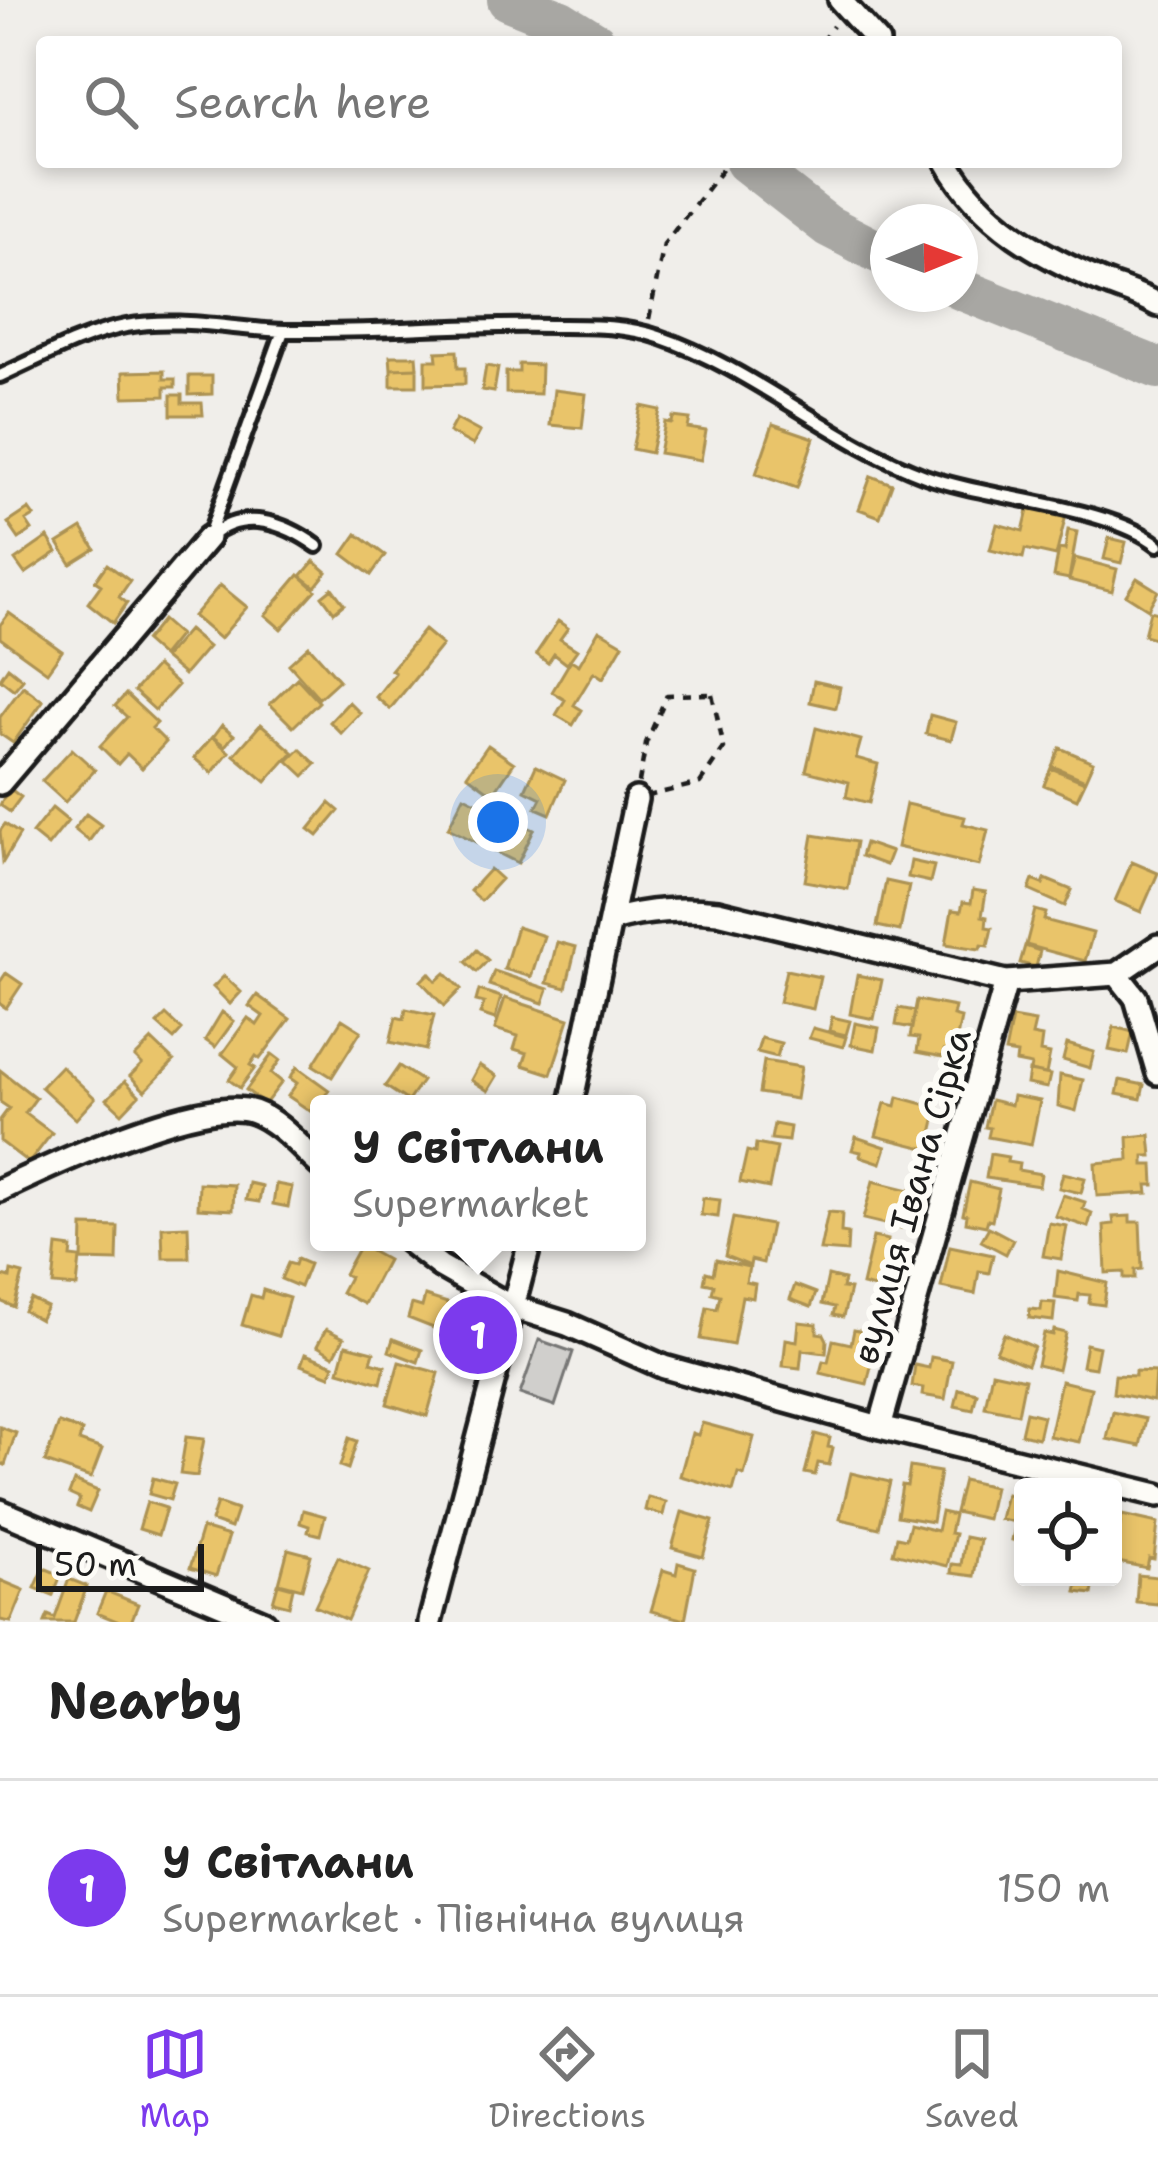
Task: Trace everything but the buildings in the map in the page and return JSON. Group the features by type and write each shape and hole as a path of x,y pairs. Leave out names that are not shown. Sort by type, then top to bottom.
{"street":[{"path":"840,0 873,36"},
{"path":"951,168 984,213 1038,251 1158,305"},
{"path":"0,783 208,538"},
{"path":"574,1095 636,799"},
{"path":"610,920 682,908 718,912 1006,982 1117,974 1158,946"},
{"path":"1117,974 1136,998 1158,1073"},
{"name":"вулиця Івана Сірка","path":"880,1427 1006,982"},
{"path":"0,1190 110,1142 181,1119 227,1111 266,1118 310,1156"},
{"path":"421,1251 510,1306 567,1324 664,1367 1158,1496"},
{"path":"430,1622 527,1251"},
{"path":"0,1511 264,1622"}],"lane":[{"path":"0,376 96,334 131,325 188,321 283,331 607,327 646,333 702,356 914,471 1097,519 1146,535 1158,545"},
{"path":"208,538 283,331"},
{"path":"208,538 234,522 262,521 290,529 317,546"}],"path":[{"path":"646,333 664,244 723,168"},
{"path":"712,694 724,748 700,783 636,799 646,743 667,695 712,694"}],"shaded area":[{"path":"539,1340 573,1352 555,1406 520,1394"}],"waterway":[{"path":"508,0 585,36"},
{"path":"754,168 828,226 870,248"},
{"path":"978,296 1158,368"}],"place":[{"name":"У Світлани","path":"478,1335"}]}
